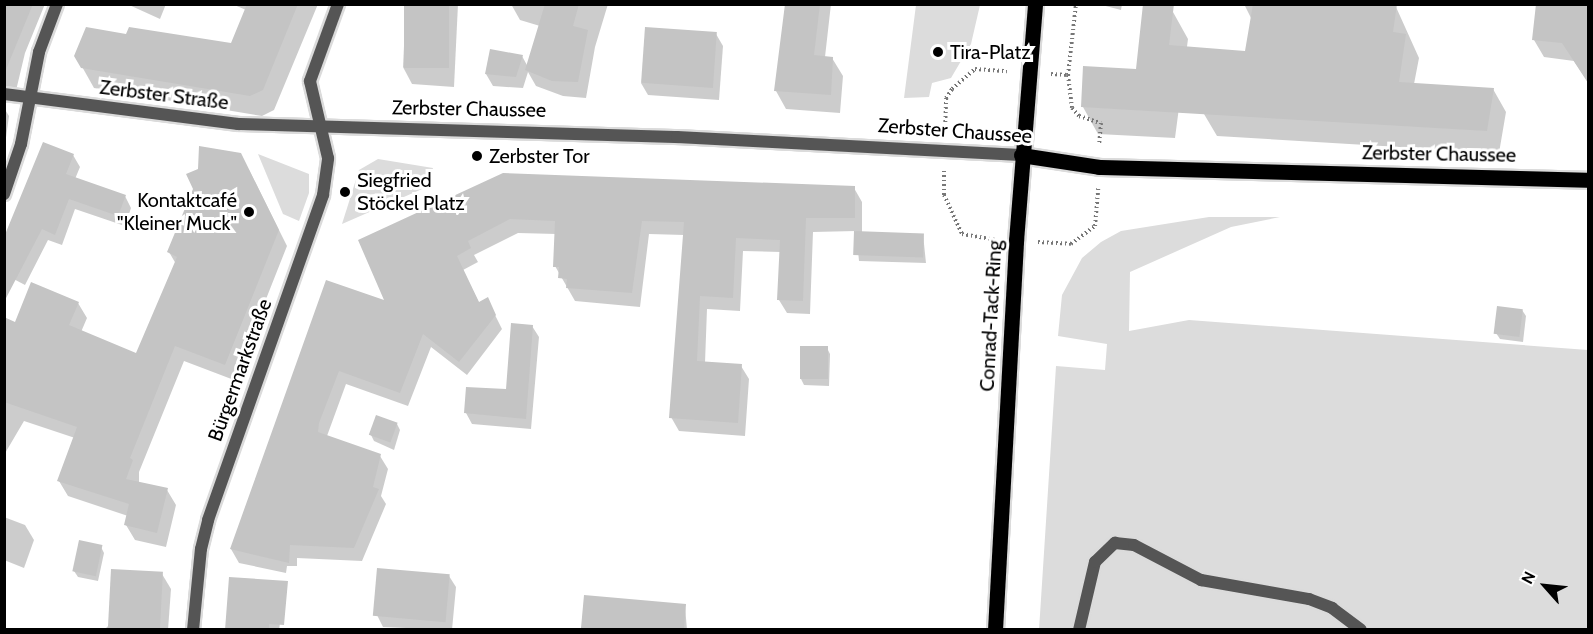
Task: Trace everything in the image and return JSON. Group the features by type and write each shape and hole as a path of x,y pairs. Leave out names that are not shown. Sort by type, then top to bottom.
{"main road":[{"name":"Conrad-Tack-Ring","path":"995,630 1021,155 1035,4"},
{"name":"Zerbster Chaussee","path":"1021,155 1098,167 1588,180"}],"street":[{"path":"4,194 21,144 39,52 57,4"},
{"name":"Bürgermarkstraße","path":"193,630 201,549 208,520 323,195 328,158 318,128 310,81 338,4"},
{"name":"Zerbster Straße","path":"4,93 238,124 318,128"},
{"name":"Zerbster Chaussee","path":"318,128 506,130 1021,155"},
{"path":"1079,630 1095,562 1115,543 1134,545 1201,580 1309,598 1332,608 1361,630"}],"shaded area":[{"name":"Tira-Platz","path":"916,5 980,5 971,44 951,78 932,83 929,97 904,98"},
{"path":"258,154 309,174 309,193 299,221 283,214"},
{"path":"378,159 433,168 429,186 342,224 359,170"},
{"path":"1209,217 1280,217 1231,227 1130,272 1129,331 1189,320 1588,350 1588,629 1039,630 1056,366 1105,370 1107,344 1058,336 1062,295 1082,258 1101,242 1121,231"}],"building":[{"path":"4,4 33,4 5,72 4,72"},
{"path":"247,4 298,4 263,90 250,96 81,68 74,56 86,27 126,34 129,27 231,43"},
{"path":"404,4 449,4 449,68 404,68"},
{"path":"545,4 579,4 573,26 588,30 578,82 552,81 525,70"},
{"path":"785,4 820,4 814,55 833,57 831,95 774,91"},
{"path":"1143,4 1174,4 1169,45 1245,51 1253,4 1397,4 1393,32 1406,34 1399,82 1494,88 1487,131 1081,107 1083,66 1136,69"},
{"path":"1536,4 1588,4 1588,83 1562,43 1532,40"},
{"path":"645,27 717,32 713,88 641,83"},
{"path":"490,49 523,55 516,77 485,74"},
{"path":"43,142 74,154 66,174 126,195 118,216 69,199 55,235 42,229 4,302 4,237"},
{"path":"199,146 241,153 279,230 225,365 175,346 130,458 133,460 126,479 168,488 157,533 124,525 129,504 57,481 77,427 4,402 4,317 15,322 31,282 79,302 69,325 136,353 177,257 167,252 193,189 186,174 198,169"},
{"path":"503,173 855,186 855,218 806,218 803,301 777,300 780,240 736,238 733,298 700,296 697,361 742,364 738,423 669,418 684,222 642,221 632,293 566,288 567,279 558,278 559,267 553,267 555,221 510,219 468,241 471,248 457,256 479,302 488,297 496,315 459,362 423,334 400,393 339,371 319,423 318,432 381,454 373,487 379,489 354,548 290,545 289,563 230,549 326,280 384,300 358,240"},
{"path":"854,231 924,233 923,257 853,255"},
{"path":"1497,306 1523,309 1519,337 1494,334"},
{"path":"511,323 533,325 526,419 464,413 466,387 506,389"},
{"path":"800,346 828,346 828,379 800,379"},
{"path":"376,415 398,423 390,443 369,435"},
{"path":"79,540 102,545 96,576 72,571"},
{"path":"377,568 450,574 446,622 373,616"},
{"path":"111,569 163,572 160,630 108,630"},
{"path":"229,577 288,581 284,625 269,624 269,630 225,630"},
{"path":"584,595 686,604 684,630 581,628"}],"place":[{"name":"Tira-Platz","path":"938,52"},
{"name":"Zerbster Tor","path":"477,156"},
{"name":"Siegfried Stöckel Platz","path":"345,192"},
{"name":"Kontaktcafé \"Kleiner Muck\"","path":"249,212"}]}
